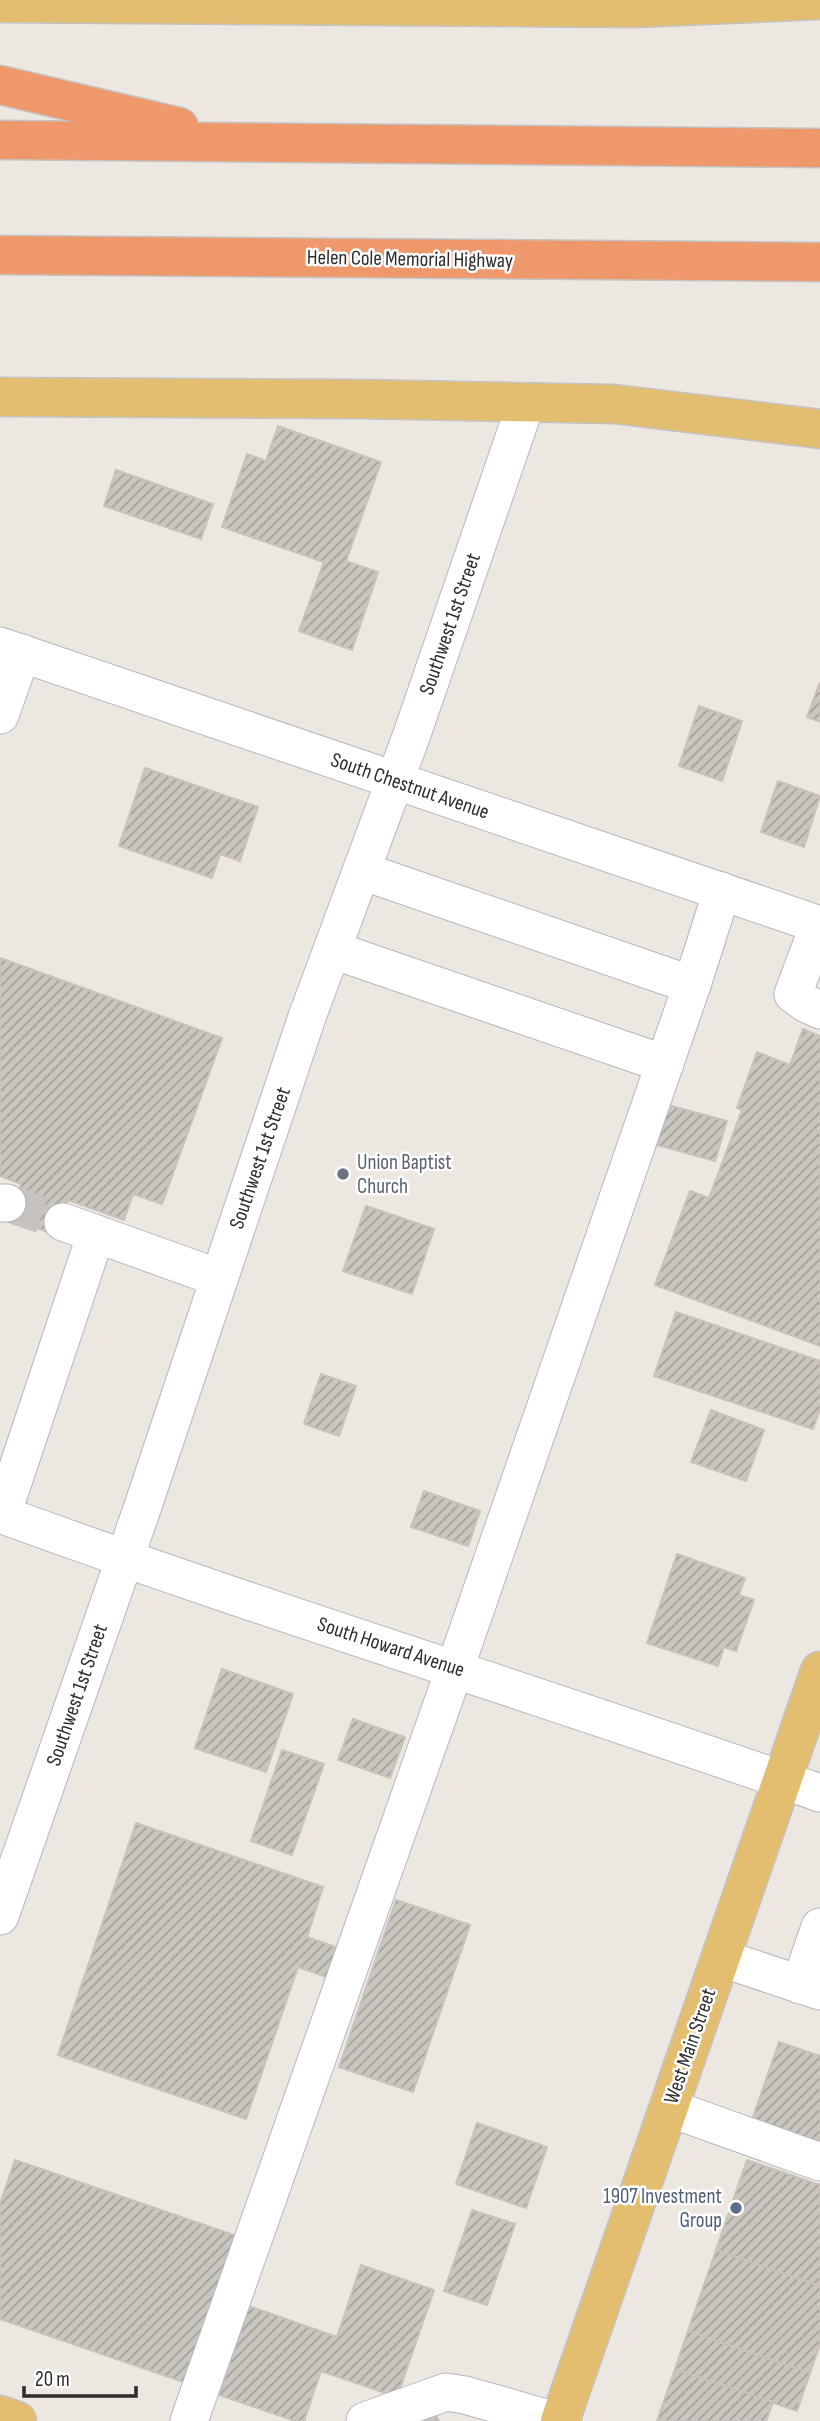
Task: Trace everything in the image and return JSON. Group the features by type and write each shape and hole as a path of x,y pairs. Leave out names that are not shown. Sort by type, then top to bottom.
{"highway":[{"path":"0,85 253,144"},
{"path":"0,141 820,148"},
{"name":"Helen Cole Memorial Highway","path":"0,255 820,262"}],"main road":[{"path":"22,2 635,4 820,0"},
{"path":"0,397 614,404 820,429"},
{"name":"West Main Street","path":"558,2421 820,1671"},
{"path":"0,2415 17,2421"}],"street":[{"name":"Southwest 1st Street","path":"0,1916 332,950 395,782 526,402"},
{"name":"South Chestnut Avenue","path":"11,649 820,925"},
{"path":"0,715 11,649"},
{"path":"362,871 692,985"},
{"path":"189,2421 455,1668 665,1064 722,891"},
{"path":"820,925 793,994 820,1010"},
{"path":"332,950 665,1064"},
{"path":"1,1515 80,1228 219,1278"},
{"name":"South Howard Avenue","path":"1,1515 124,1559 455,1668 820,1793"},
{"path":"721,1958 810,1988 820,1927"},
{"path":"669,2108 820,2162"},
{"path":"365,2421 446,2392 558,2421"}],"building":[{"path":"278,426 381,462 346,561 378,572 352,650 299,631 324,562 222,527 247,454 266,461"},
{"path":"116,470 213,504 201,539 104,506"},
{"path":"820,682 820,722 807,717"},
{"path":"699,706 742,721 722,781 679,766"},
{"path":"145,768 258,807 240,861 220,854 212,878 119,846"},
{"path":"778,781 820,796 804,847 761,832"},
{"path":"0,958 222,1038 162,1204 133,1194 124,1220 68,1200 56,1235 9,1218 21,1184 0,1176"},
{"path":"803,1029 820,1036 820,1346 655,1285 690,1191 709,1198 742,1110 737,1108 757,1052 790,1065"},
{"path":"668,1105 727,1121 715,1161 657,1145"},
{"path":"366,1206 434,1229 412,1294 343,1271"},
{"path":"676,1312 820,1361 820,1409 813,1429 654,1376"},
{"path":"321,1374 356,1386 339,1436 304,1424"},
{"path":"711,1410 764,1430 746,1481 691,1462"},
{"path":"424,1491 480,1511 468,1546 411,1527"},
{"path":"677,1554 745,1578 739,1595 754,1600 736,1651 724,1647 718,1666 647,1643"},
{"path":"222,1669 293,1694 266,1772 195,1748"},
{"path":"353,1719 405,1737 390,1778 338,1760"},
{"path":"282,1750 324,1764 292,1855 251,1841"},
{"path":"136,1823 323,1887 307,1937 339,1948 329,1978 298,1967 246,2119 58,2055"},
{"path":"396,1900 470,1925 413,2092 339,2067"},
{"path":"779,2042 820,2056 820,2147 751,2123"},
{"path":"477,2123 547,2147 526,2208 456,2184"},
{"path":"15,2160 240,2237 189,2384 0,2319 0,2204"},
{"path":"747,2160 820,2185 820,2286 716,2250"},
{"path":"472,2210 515,2224 487,2305 444,2291"},
{"path":"716,2250 820,2286 820,2344 810,2373 688,2331"},
{"path":"361,2265 434,2290 397,2397 321,2371 304,2421 295,2421 219,2395 249,2306 337,2337"},
{"path":"688,2331 810,2373 797,2411 675,2369"},
{"path":"675,2369 773,2402 766,2421 657,2421"},
{"path":"434,2413 439,2421 419,2421"}],"tunnel":[{"path":"7,1203 63,1222"}],"place":[{"name":"Union Baptist Church","path":"343,1174"},
{"name":"1907 Investment Group","path":"736,2208"}]}
